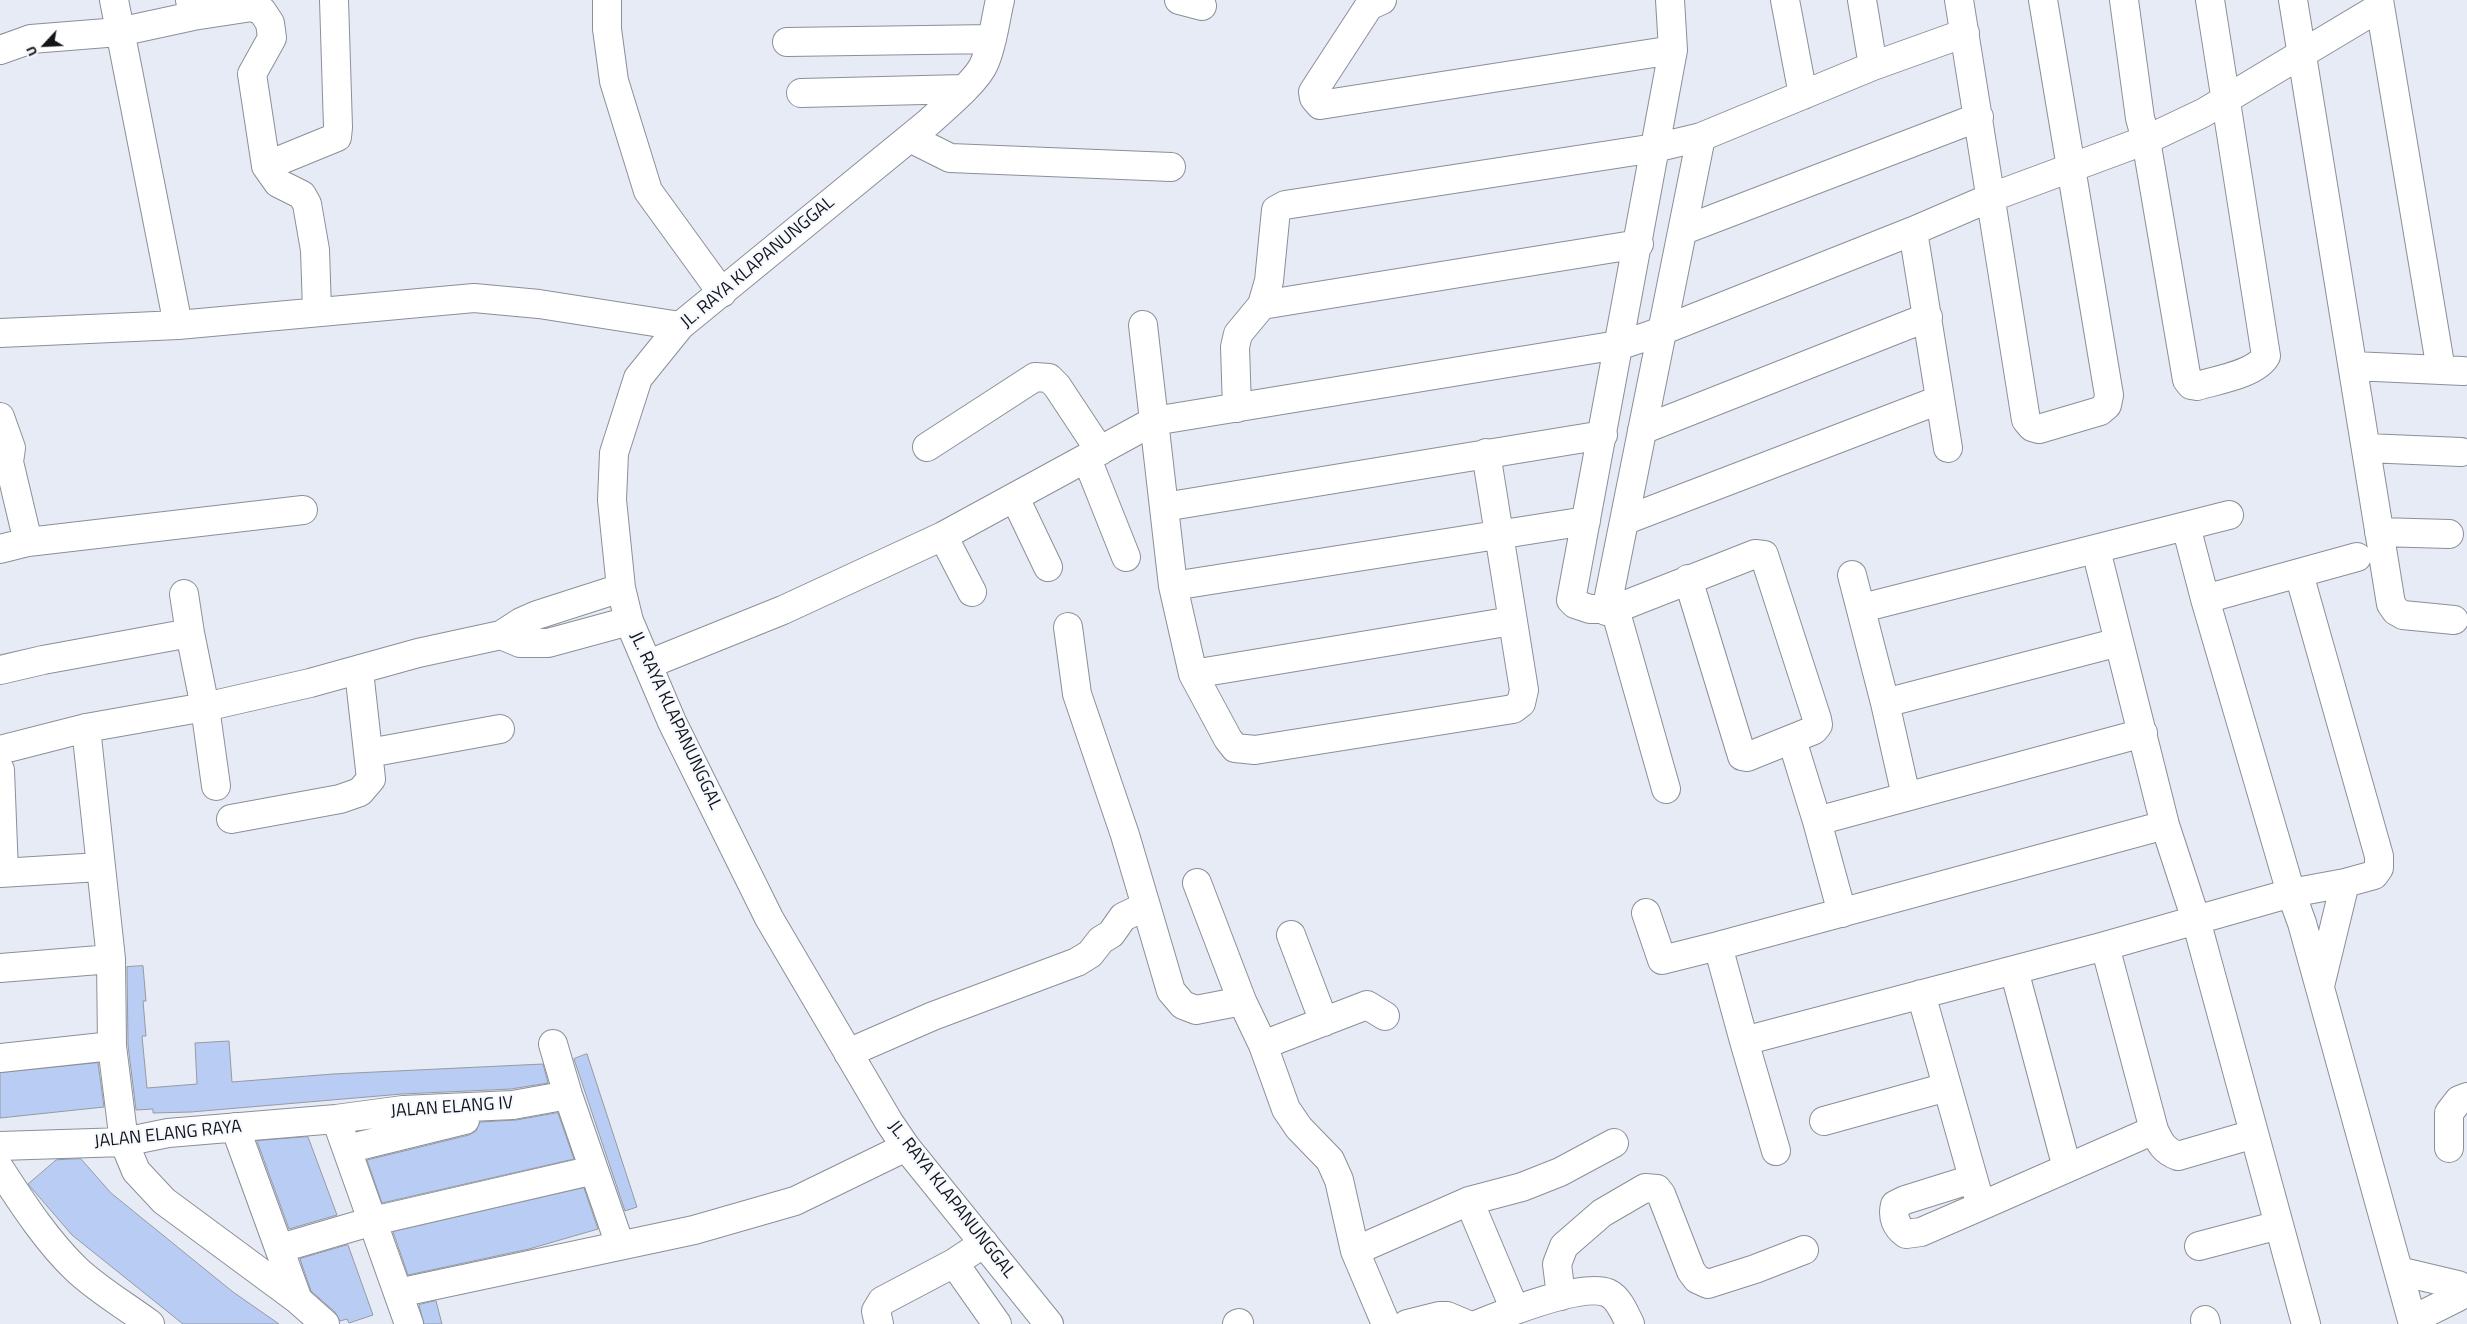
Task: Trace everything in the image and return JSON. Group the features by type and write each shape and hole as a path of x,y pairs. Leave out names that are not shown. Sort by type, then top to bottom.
{"street":[{"path":"114,0 178,325"},
{"path":"266,166 337,137 334,0"},
{"path":"607,0 607,29 614,81 648,191 722,293"},
{"name":"JL. RAYA KLAPANUNGGAL","path":"1000,0 984,66 964,89 910,138 680,326 638,378 614,453 612,500 621,588 629,621 688,758 769,918 889,1122 906,1147 1044,1318"},
{"path":"1382,0 1369,6 1313,92 1314,98 1320,105 1673,50"},
{"path":"1670,0 1673,50 1621,344 1571,600 1575,604 1590,610 1611,610 1688,579 1755,554 1761,554 1766,558 1817,719 1818,725 1814,730 1747,757 1742,756 1688,579"},
{"path":"1785,0 1803,95"},
{"path":"1862,0 1873,66"},
{"path":"1959,0 1992,197 2026,420 2032,427 2039,429 2100,411 2107,405 2109,396 2044,0"},
{"path":"2124,0 2140,118 2146,140 2187,380 2191,385 2197,386 2253,369 2262,364 2266,356 2224,99 2210,0"},
{"path":"2294,0 2391,604 2396,611 2403,615 2454,620"},
{"path":"649,664 783,610 943,536 1016,498 1154,421 1621,344 1658,332 1913,231 1992,197 2146,140 2203,113 2302,55 2379,4 2452,370 2353,366"},
{"path":"0,50 31,39 119,32 191,8 252,7 262,11 270,23 272,38 252,74 266,166 278,183 302,195 307,204 315,250 317,310"},
{"path":"1237,408 1235,346 1238,334 1262,305 1268,281 1276,210 1285,205 1655,148 1701,137 1873,66 1965,33"},
{"path":"786,42 992,39"},
{"path":"801,93 964,89"},
{"path":"1684,230 1978,117"},
{"path":"1666,789 1611,610 1658,332 1684,230 1701,137"},
{"path":"910,138 950,158 1171,167"},
{"path":"1913,231 1948,448"},
{"path":"1262,305 1639,244"},
{"path":"0,333 178,325 317,310 474,298 539,304 680,326"},
{"path":"1642,430 1928,317"},
{"path":"1143,325 1173,586 1193,674 1228,739 1236,748 1255,750 1513,710 1521,703 1524,690 1486,453"},
{"path":"927,447 1035,377 1049,378 1058,386 1093,455 1126,557"},
{"path":"1626,520 1939,400"},
{"path":"0,417 7,430 11,448 9,462 28,542"},
{"path":"1164,507 1603,435"},
{"path":"2366,448 2461,452"},
{"path":"1016,498 1048,567"},
{"path":"0,549 28,542 303,510"},
{"path":"1862,608 2096,550 2230,514"},
{"path":"1173,586 1586,521"},
{"path":"2186,526 2205,599 2320,987 2412,1322 2458,1297 2460,1292 2458,1285 2399,1271"},
{"path":"2379,532 2449,534"},
{"path":"943,536 972,592"},
{"path":"2096,550 2165,825 2196,920 2306,1324"},
{"path":"2205,599 2357,557"},
{"path":"1744,1041 2105,946 2291,893 2345,883 2374,875 2379,868 2379,856 2299,574"},
{"path":"1852,575 1862,608 1906,796"},
{"path":"0,750 86,728 205,707 359,671 418,653 501,635 521,622 537,615 621,588"},
{"path":"184,594 205,707 216,786"},
{"path":"501,635 520,643 548,643 629,621"},
{"path":"1193,674 1512,621"},
{"path":"1068,627 1077,694 1125,835 1171,990 1183,1005 1196,1010 1242,1001"},
{"path":"0,670 43,660 190,633"},
{"path":"1885,703 2119,642"},
{"path":"231,819 340,799 360,792 371,779 359,671"},
{"path":"86,728 111,959 112,1046 124,1142 136,1172 164,1201 298,1300 325,1324"},
{"path":"369,753 500,729"},
{"path":"1817,821 2142,733"},
{"path":"1796,753 1842,913"},
{"path":"0,770 2,873 100,867"},
{"path":"1646,913 1662,960 2165,825"},
{"path":"1197,883 1242,1001 1263,1045 1286,1109 1298,1128 1330,1160 1339,1180 1355,1251 1386,1324"},
{"path":"2320,987 2345,883"},
{"path":"848,1053 933,1016 1077,962 1090,954 1101,940 1112,934 1123,917 1146,906"},
{"path":"1291,935 1324,1022"},
{"path":"1718,946 1776,1151"},
{"path":"2105,946 2154,1130 2159,1142 2167,1152 2178,1156 2254,1134"},
{"path":"0,968 111,959"},
{"path":"2014,970 2067,1168"},
{"path":"1921,994 1981,1206"},
{"path":"1263,1045 1367,1005 1385,1016"},
{"path":"553,1044 568,1095 620,1245"},
{"path":"0,1058 112,1046"},
{"path":"1824,1121 1947,1087"},
{"name":"JALAN ELANG IV","path":"336,1119 403,1110 513,1105 568,1095"},
{"path":"2449,1148 2449,1112 2459,1100 2467,1097"},
{"path":"347,1149 469,1119 513,1105"},
{"path":"336,1119 409,1324"},
{"name":"JALAN ELANG RAYA","path":"0,1146 124,1142 168,1133 336,1119"},
{"path":"235,1127 281,1248 298,1300"},
{"path":"1972,1178 1905,1200 1895,1206 1893,1213 1899,1229 1906,1234 1921,1232 2154,1130"},
{"path":"1355,1251 1469,1201 1522,1186 1560,1172 1614,1142"},
{"path":"398,1293 694,1230 794,1201 906,1147"},
{"path":"0,1169 28,1212 78,1271 150,1324"},
{"path":"281,1248 373,1221 594,1170"},
{"path":"1561,1296 1556,1264 1564,1246 1602,1213 1645,1188 1657,1189 1661,1194 1690,1271 1697,1279 1708,1284 1755,1269 1804,1250"},
{"path":"1469,1201 1515,1310"},
{"path":"2199,1246 2278,1224"},
{"path":"879,1324 876,1311 882,1301 954,1263 984,1243"},
{"path":"954,1263 996,1324"},
{"path":"1478,1324 1561,1296 1591,1291 1608,1293 1623,1309 1630,1324"},
{"path":"1407,1324 1439,1316 1448,1316 1466,1324"},
{"path":"1003,1324 1044,1318"}],"building":[{"path":"143,966 146,1036 142,1036 147,1088 197,1084 195,1043 229,1041 232,1082 333,1074 543,1064 548,1083 511,1089 402,1094 191,1112 153,1113 153,1109 136,1110 128,1045 127,967"},
{"path":"587,1054 637,1207 625,1211 574,1059"},
{"path":"98,1063 104,1107 0,1118 0,1073"},
{"path":"558,1113 574,1159 382,1203 367,1160 469,1135 476,1131 480,1122 516,1120"},
{"path":"308,1137 337,1215 289,1229 257,1141"},
{"path":"81,1159 111,1193 233,1292 279,1324 183,1324 72,1235 28,1184 56,1160"},
{"path":"584,1188 598,1229 529,1249 408,1275 393,1232"},
{"path":"348,1245 373,1315 349,1323 347,1319 340,1321 335,1312 311,1291 300,1259"},
{"path":"436,1301 442,1324 424,1324 419,1305"}]}
